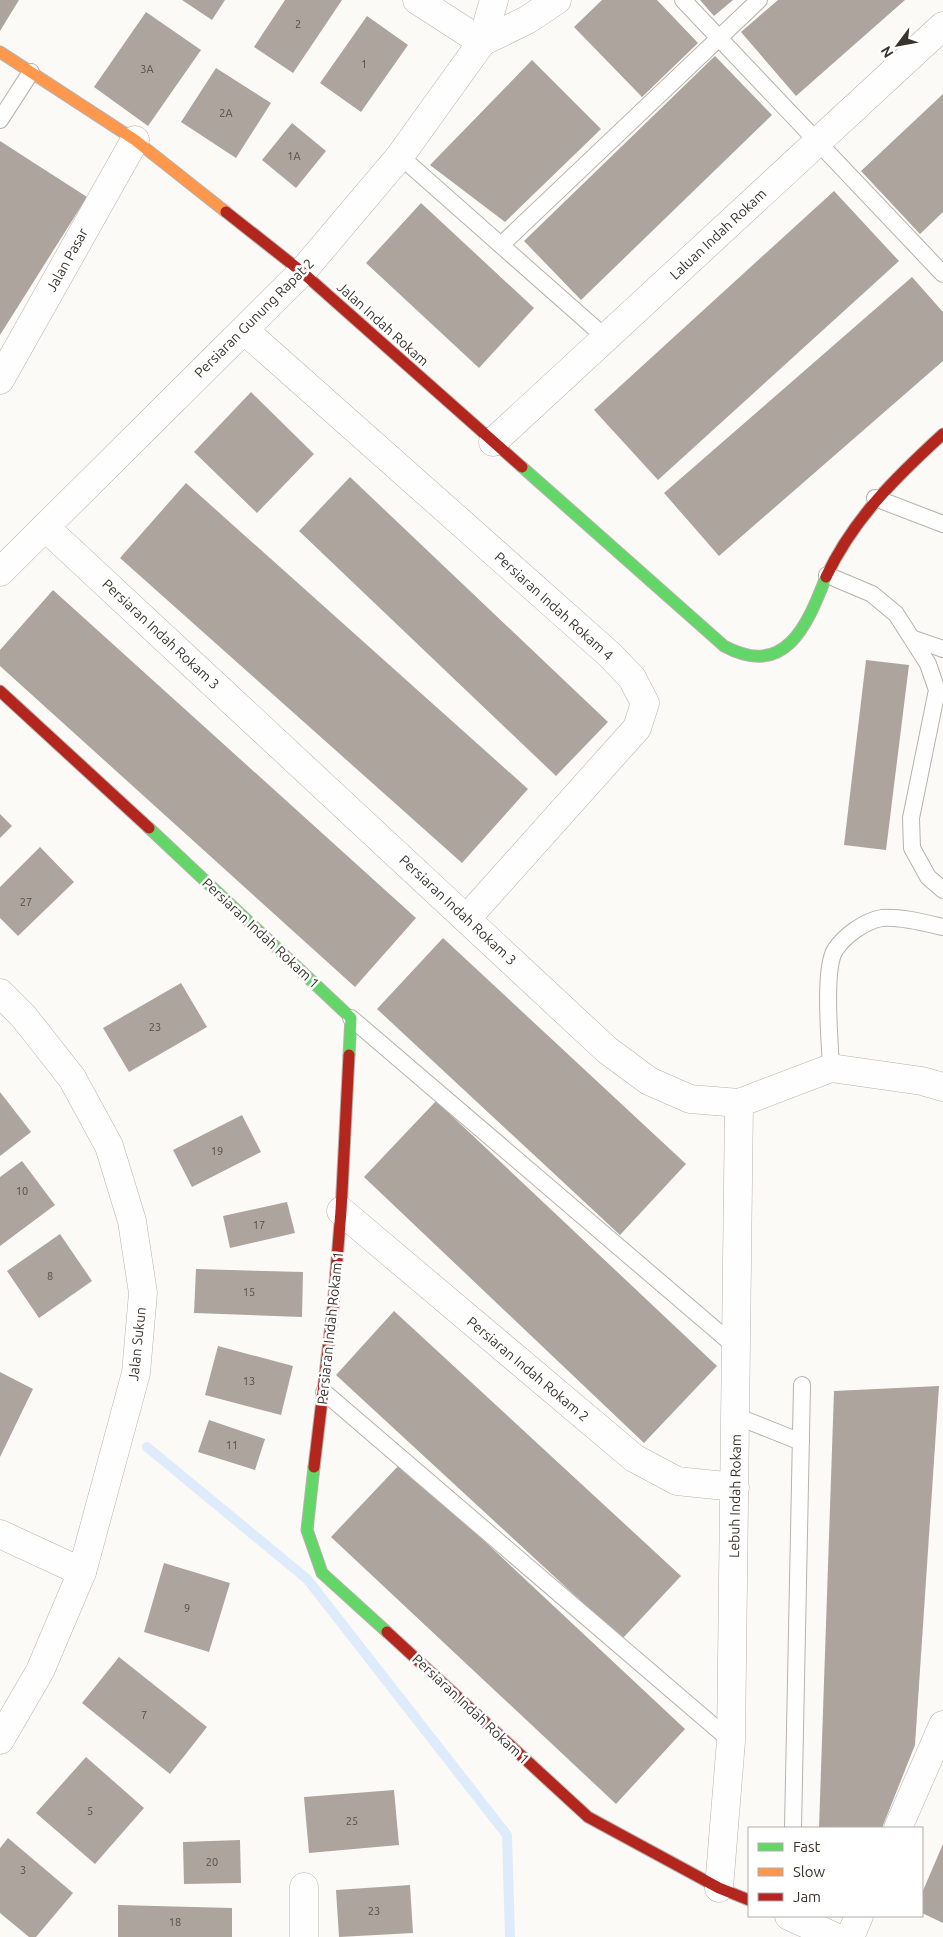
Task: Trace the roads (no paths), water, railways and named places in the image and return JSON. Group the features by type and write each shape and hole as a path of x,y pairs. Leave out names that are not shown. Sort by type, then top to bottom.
{"street":[{"path":"417,0 482,42"},
{"name":"Persiaran Gunung Rapat 2","path":"0,572 302,272 400,156 482,42 494,0"},
{"name":"Persiaran Gunung Rapat 2","path":"482,42 527,20 557,0"},
{"name":"Laluan Indah Rokam","path":"493,442 943,26"},
{"name":"Jalan Indah Rokam","path":"0,52 135,140 302,272 724,646 748,659 777,653 801,633 827,575"},
{"name":"Jalan Pasar","path":"0,380 135,140"},
{"name":"Persiaran Indah Rokam 4","path":"244,330 610,655 632,678 645,703 637,728 467,918"},
{"path":"827,575 840,546 875,498 943,434"},
{"name":"Persiaran Indah Rokam 3","path":"45,527 607,1050 649,1081 690,1099 739,1103 831,1068 922,1081 943,1087"},
{"name":"Persiaran Indah Rokam 1","path":"0,691 267,937 351,1018 341,1211 324,1392 307,1530 322,1573 588,1817 719,1888 748,1900"},
{"name":"Jalan Sukun","path":"0,993 24,1017 72,1078 109,1146 132,1221 142,1293 136,1373 82,1572 40,1671 0,1740"},
{"name":"Lebuh Indah Rokam","path":"719,1888 731,1742 739,1103"},
{"name":"Persiaran Indah Rokam 2","path":"341,1211 634,1458 677,1481 735,1486"},
{"path":"0,1534 82,1572"},
{"path":"898,1827 943,1725"},
{"path":"304,1887 304,1937"},
{"path":"793,1917 835,1937"},
{"path":"850,1937 859,1917"}],"lane":[{"path":"683,0 943,274"},
{"path":"501,245 759,0"},
{"path":"0,120 31,72"},
{"path":"400,156 606,338"},
{"path":"875,498 943,524"},
{"path":"827,575 872,594 896,614 914,639 928,664 937,690 911,818 912,848 928,877 943,890"},
{"path":"914,639 943,649"},
{"path":"831,1068 828,981 835,950 855,930 882,918 943,927"},
{"path":"351,1018 737,1348"},
{"path":"793,1827 802,1385"},
{"path":"324,1392 731,1742"},
{"path":"736,1416 801,1442"}],"waterway":[{"path":"147,1447 307,1579 507,1835 510,1937"}]}
